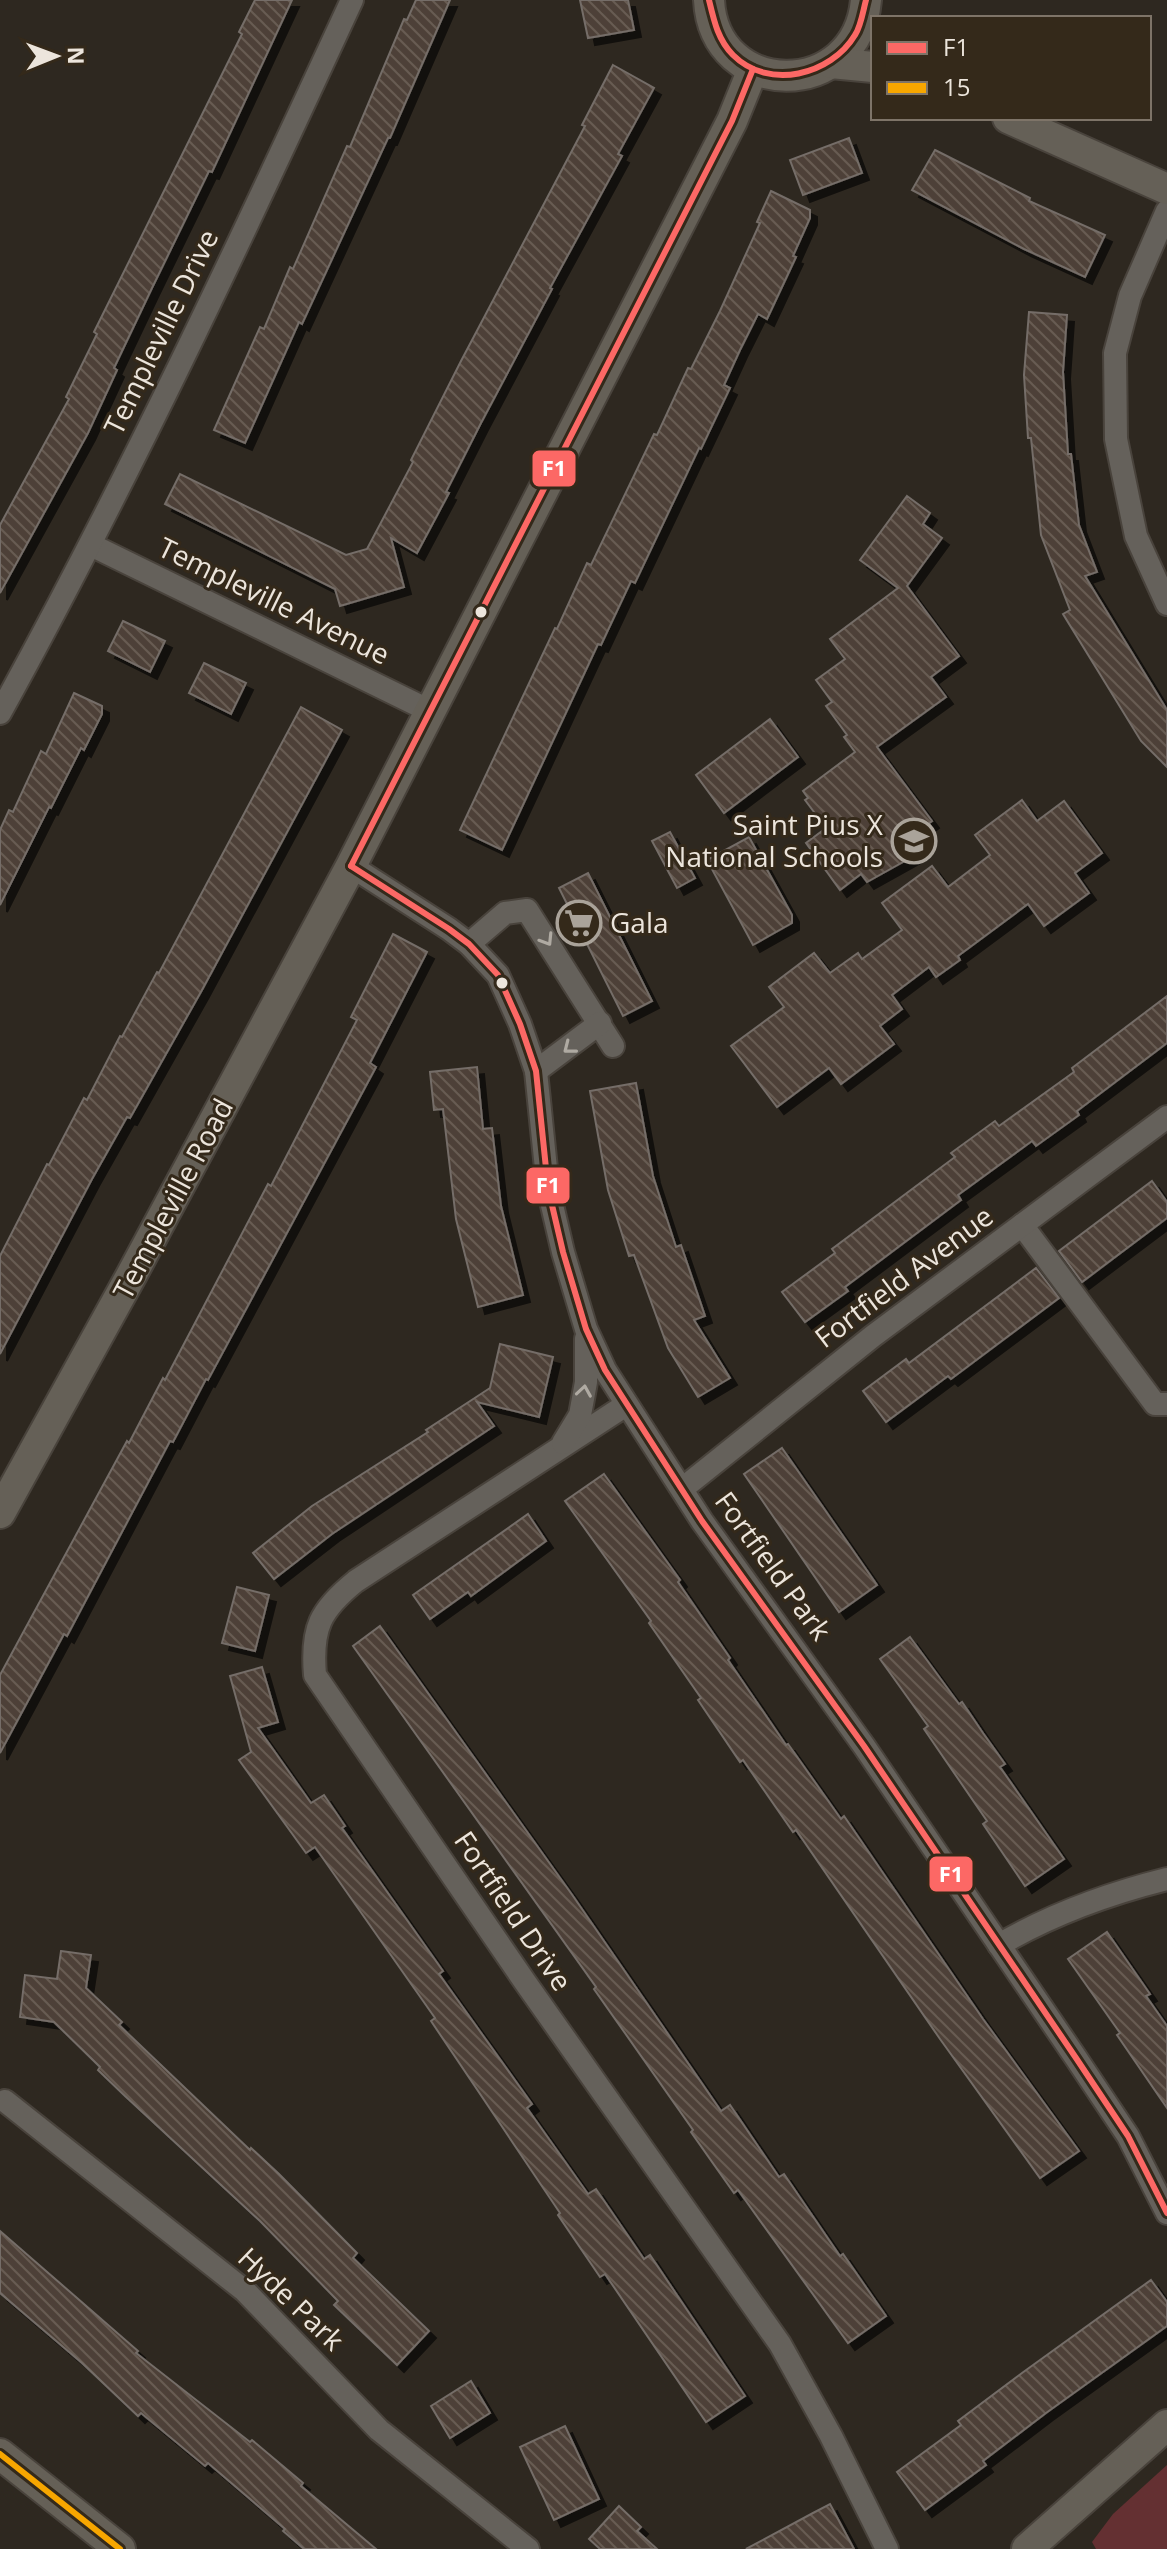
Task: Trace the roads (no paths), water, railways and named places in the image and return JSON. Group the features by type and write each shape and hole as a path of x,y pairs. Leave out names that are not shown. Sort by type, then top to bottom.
{"main road":[{"path":"709,0 711,18 724,45 734,56 753,69 788,77 802,75 831,63 856,37 867,0"},
{"path":"867,0 879,16"},
{"path":"831,63 871,67"},
{"name":"Templeville Road","path":"0,1513 131,1276 432,712 732,121 753,69"},
{"path":"1012,120 1167,189"},
{"path":"1027,2549 1167,2425"},
{"path":"0,2454 120,2549"}],"street":[{"name":"Templeville Drive","path":"0,713 8,681 91,545 267,184 352,0"},
{"path":"1167,211 1130,296 1115,353 1116,439 1136,536 1167,604"},
{"name":"Templeville Avenue","path":"91,545 432,712"},
{"name":"Fortfield Park","path":"351,866 407,900 469,944 498,975 520,1024 536,1071 548,1188 586,1329 605,1370 682,1489 864,1746 1128,2136 1167,2213"},
{"path":"469,944 505,913 527,910 613,1046"},
{"path":"536,1071 600,1023"},
{"name":"Fortfield Avenue","path":"682,1489 873,1336 1167,1117"},
{"path":"1022,1225 1155,1404 1167,1404"},
{"path":"561,1448 580,1415 586,1382 586,1329"},
{"name":"Fortfield Drive","path":"626,1405 356,1581 334,1599 317,1624 313,1645 315,1675 525,1982 780,2344 831,2436 887,2549"},
{"path":"999,1945 1040,1921 1081,1904 1167,1879"},
{"name":"Hyde Park","path":"5,2101 245,2291 379,2430 528,2549"}],"place":[{"name":"Saint Pius X National Schools","path":"914,841"},
{"name":"Gala","path":"579,923"}]}
